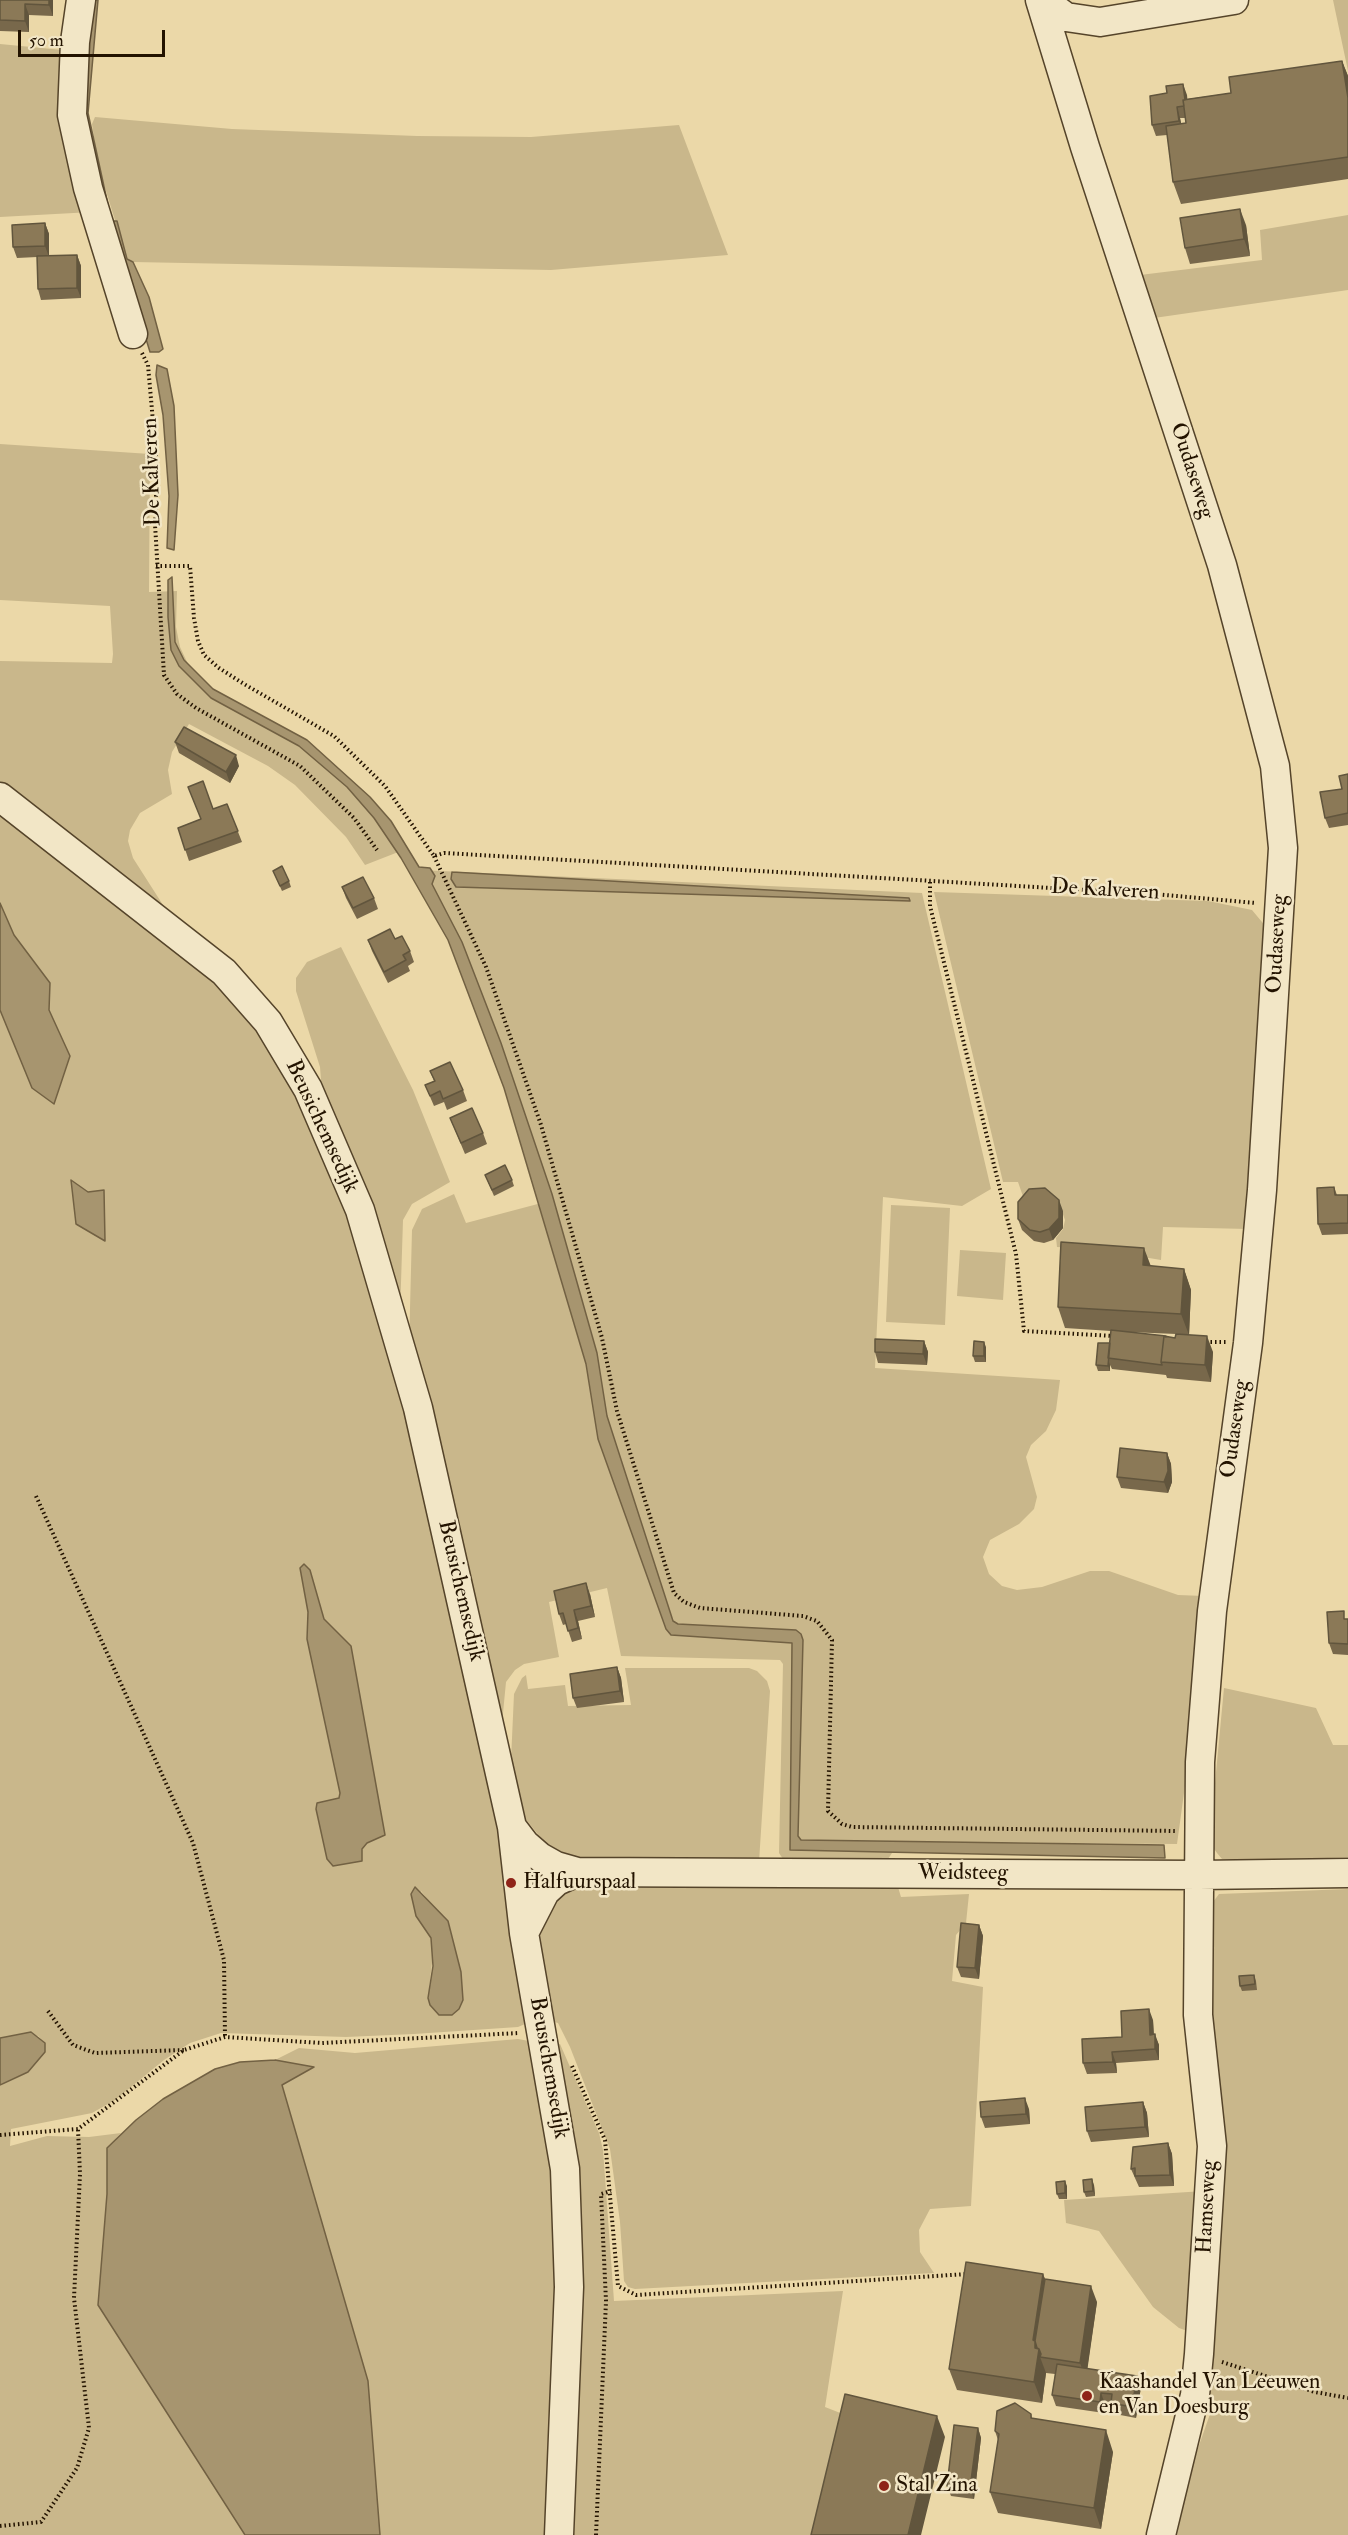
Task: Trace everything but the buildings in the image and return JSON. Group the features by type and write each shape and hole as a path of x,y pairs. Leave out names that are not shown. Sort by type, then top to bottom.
{"street":[{"path":"81,0 75,42 72,115 88,188 133,334"},
{"path":"1042,0 1066,17 1100,22 1234,0"},
{"name":"Oudaseweg","path":"1042,0 1062,73 1225,576 1275,766 1282,848 1281,905 1263,1178 1248,1343 1212,1611 1200,1762 1199,1875"},
{"path":"1062,73 1071,49 1083,34 1100,22"},
{"name":"Beusichemsedijk","path":"0,797 224,972 268,1022 308,1089 360,1210 418,1408 512,1827 524,1932 565,2169 569,2223 567,2369 559,2535"},
{"name":"Weidsteeg","path":"512,1827 525,1844 540,1857 556,1866 577,1872 1199,1875 1348,1873"},
{"name":"Weidsteeg","path":"524,1932 545,1892 557,1881 577,1872"},
{"name":"Hamseweg","path":"1161,2535 1195,2395 1212,2146 1198,2014 1199,1875"}],"path":[{"name":"De Kalveren","path":"133,334 148,365 157,467 156,566 164,675 169,686 196,708 300,766 354,818 377,850"},
{"path":"156,566 190,566 194,618 198,641 204,655 219,668 334,736 385,786 434,856 486,967 541,1125 603,1338 617,1411 674,1593 684,1602 700,1608 803,1616 817,1621 832,1640 828,1811 842,1824 852,1827 1199,1832"},
{"name":"De Kalveren","path":"434,856 444,853 1154,894 1281,905"},
{"path":"930,882 930,906 1016,1254 1024,1331 1125,1337"},
{"path":"1203,1341 1248,1343"},
{"path":"36,1496 193,1843 224,1960 225,2037"},
{"path":"48,2011 73,2045 95,2053 184,2050 225,2037 322,2043 522,2033 543,2036"},
{"path":"0,2135 78,2129 184,2050"},
{"path":"568,2057 605,2140 618,2286 636,2295 969,2274"},
{"path":"0,2526 41,2522 77,2468 89,2428 74,2298 80,2174 78,2129"},
{"path":"596,2535 606,2301 601,2194 610,2191"},
{"path":"1199,2354 1316,2392 1348,2398"}],"shaded area":[{"path":"92,0 98,0 88,113 108,205 103,205 82,98"},
{"path":"1333,0 1348,0 1348,71"},
{"path":"0,44 73,51 92,212 0,217"},
{"path":"95,117 232,129 417,136 531,137 679,125 728,255 551,270 133,262 127,259 98,165 92,124"},
{"path":"1348,215 1348,290 1154,318 1140,275 1262,260 1260,230"},
{"path":"110,221 117,221 127,259 133,262 149,297 163,349 159,352 150,352"},
{"path":"157,365 167,369 174,406 178,495 174,550 167,548 169,496 163,415 156,375"},
{"path":"0,444 150,454 149,592 177,591 176,627 180,647 188,664 205,685 330,762 406,849 365,865 346,837 295,785 268,766 189,724 172,752 168,770 172,794 140,813 130,830 128,841 133,858 170,916 0,786 0,661 112,663 113,654 110,606 0,600"},
{"path":"172,577 175,642 184,660 213,689 307,740 370,797 391,821 419,867 430,868 435,876 432,884 462,942 501,1043 552,1194 597,1353 607,1416 673,1621 678,1624 796,1630 801,1634 803,1640 798,1836 801,1840 1164,1845 1165,1858 790,1850 792,1643 671,1635 666,1629 598,1439 586,1364 504,1088 448,940 401,858 374,818 347,787 299,746 211,698 179,666 171,650 168,617 168,580"},
{"path":"0,806 223,982 270,1037 329,1167 366,1267 462,1614 532,2021 518,2027 346,2037 221,2033 190,2043 164,2060 115,2100 92,2113 11,2129 10,2146 47,2136 89,2137 121,2133 107,2149 107,2194 98,2305 245,2535 0,2535 0,2086 28,2072 45,2043 38,2036 19,2034 0,2038 0,1010 4,1016 49,1010 50,983 14,935 0,903","holes":["71,1180 88,1192 104,1190 105,1241 76,1224","300,1569 324,1619 351,1646 385,1835 367,1843 362,1849 317,1803 339,1798 340,1793 307,1639 308,1612","421,1891 432,1905 463,2000 459,2009 430,2005 428,1999 433,1954 431,1937 422,1924"]},
{"path":"419,870 922,893 991,1189 962,1206 883,1197 875,1368 1060,1380 1056,1410 1046,1431 1031,1445 1026,1457 1037,1497 1034,1509 1019,1524 990,1540 983,1557 989,1574 1002,1586 1017,1590 1042,1587 1090,1571 1109,1571 1178,1595 1204,1596 1194,1720 1177,1844 823,1841 896,1847 888,1859 883,1862 783,1859 779,1853 783,1664 780,1660 621,1656 607,1588 549,1602 559,1657 524,1664 515,1670 506,1682 500,1744 409,1348 412,1230 422,1209 454,1194 466,1223 549,1201 510,1078"},
{"path":"452,872 909,898 910,901 456,887 451,879"},
{"path":"934,892 1208,901 1252,910 1272,934 1248,1229 1163,1227 1161,1260 1107,1251 1057,1247 1056,1238 1063,1229 1065,1220 1060,1206 1026,1205 1018,1182 1003,1182"},
{"path":"0,903 14,935 50,983 49,1010 70,1056 54,1104 32,1088 0,1010"},
{"path":"341,947 413,1090 450,1182 412,1204 403,1220 400,1314 323,1105 320,1067 296,991 296,978 307,962"},
{"path":"71,1180 88,1192 104,1190 105,1241 76,1224"},
{"path":"891,1205 950,1208 945,1325 886,1322"},
{"path":"960,1250 1006,1253 1003,1300 957,1296"},
{"path":"304,1564 310,1570 324,1619 351,1646 385,1835 367,1843 362,1849 362,1861 333,1866 327,1859 316,1809 317,1803 339,1798 340,1793 307,1639 308,1612 300,1568"},
{"path":"625,1668 749,1668 757,1671 767,1681 770,1691 759,1862 572,1858 544,1842 520,1812 511,1760 514,1694 522,1678 526,1675 528,1689 565,1685 568,1706 631,1705"},
{"path":"1224,1688 1316,1708 1333,1745 1348,1745 1348,1857 1246,1862 1222,1859 1217,1853 1212,1846 1211,1825"},
{"path":"897,1884 901,1897 969,1894 966,1923 956,1935 952,1981 983,1987 971,2206 930,2209 919,2230 920,2252 934,2273 635,2289 628,2287 624,2281 620,2222 610,2149 570,2047 558,2023 550,2021 536,1951 544,1902 569,1885"},
{"path":"415,1887 448,1921 461,1972 463,2000 459,2009 452,2015 439,2015 430,2005 428,1998 433,1966 431,1938 416,1916 411,1894"},
{"path":"1348,1889 1348,2535 1174,2535 1189,2474 1210,2414 1213,1902 1219,1894"},
{"path":"31,2032 45,2043 45,2052 28,2072 0,2085 0,2038"},
{"path":"518,2039 540,2043 562,2251 552,2535 380,2535 368,2381 282,2085 313,2067 275,2060 299,2048 355,2053"},
{"path":"560,2044 599,2133 603,2150 614,2301 843,2291 825,2407 848,2416 821,2535 565,2535 555,2045"},
{"path":"275,2060 314,2067 282,2085 368,2381 380,2535 245,2535 98,2305 107,2194 107,2148 136,2120 163,2099 215,2069 240,2062"},
{"path":"1204,2191 1193,2333 1179,2328 1153,2307 1099,2231 1066,2223 1064,2200"}],"place":[{"name":"Halfuurspaal","path":"511,1883"},
{"name":"Kaashandel Van Leeuwen en Van Doesburg","path":"1087,2396"},
{"name":"Stal Zina","path":"884,2486"}]}
